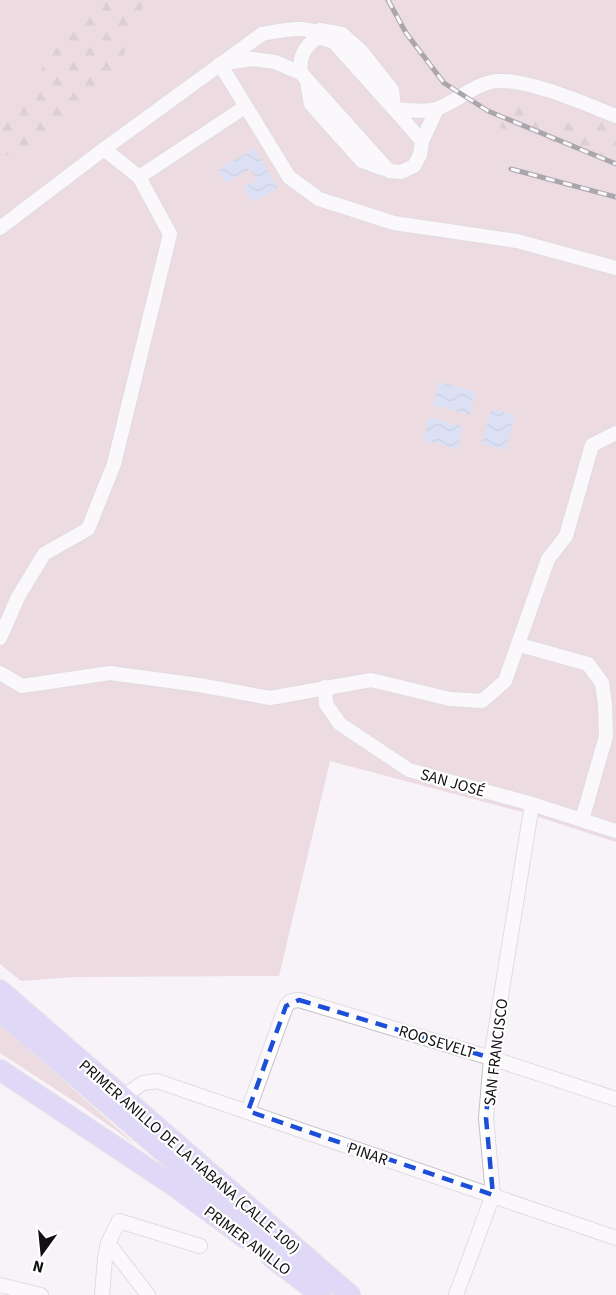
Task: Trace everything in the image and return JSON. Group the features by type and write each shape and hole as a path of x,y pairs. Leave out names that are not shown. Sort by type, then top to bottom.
{"highway":[{"name":"PRIMER ANILLO DE LA HABANA (CALLE 100)","path":"0,990 350,1295"},
{"path":"0,1003 31,1017"},
{"path":"0,1011 330,1295"},
{"name":"PRIMER ANILLO","path":"0,1070 174,1186 321,1295"}],"street":[{"path":"311,29 333,41 422,141"},
{"path":"0,228 262,34 311,29 342,34 362,52 392,90 394,109"},
{"path":"304,77 299,61 308,44 318,38 333,41"},
{"path":"220,64 252,59 275,62 304,77 389,171 401,172 414,166 420,155 422,141 437,109"},
{"path":"220,64 289,177 319,199 394,223 517,241 616,268"},
{"path":"394,109 437,109 480,86 497,81 550,91 616,116"},
{"path":"139,177 245,107"},
{"path":"0,638 18,597 44,555 88,529 114,464 170,234 139,177 104,149"},
{"path":"0,673 22,686 110,673 199,685 270,698 370,680 450,699 482,701 505,681 520,645 548,559 566,536 592,445 616,433"},
{"path":"520,645 588,664 602,683 611,705 606,736 582,820"},
{"name":"SAN JOSÉ","path":"325,687 326,704 340,724 409,770 532,804 616,831"},
{"name":"SAN FRANCISCO","path":"456,1295 492,1195 486,1118 491,1058 532,804"},
{"name":"ROOSEVELT","path":"248,1111 286,1006 291,1001 299,1000 491,1058 616,1099"},
{"name":"PINAR","path":"122,1097 143,1083 157,1081 616,1238"},
{"path":"102,1295 108,1243 119,1221 200,1246"},
{"path":"108,1243 148,1295"},
{"path":"0,1285 41,1295"}],"highlighted area":[{"path":"299,1000 491,1058 486,1118 493,1195 248,1111 286,1006"}],"green space":[{"path":"0,0 616,0 616,842 526,813 330,761 279,976 76,977 21,981 0,964"},
{"path":"86,0 157,0 144,4 120,64 53,137 0,158 0,128 86,6"},
{"path":"616,102 616,158 500,128 506,103 589,129"},
{"path":"0,1024 135,1144 0,1053"}],"water":[{"path":"255,149 278,188 253,202 244,188 257,180 250,169 226,183 218,169"},
{"path":"439,382 476,392 470,415 433,405"},
{"path":"491,409 515,415 506,450 482,444"},
{"path":"429,417 463,427 457,449 423,440"}],"railway":[{"path":"388,0 406,33 444,83 488,111 616,164"},
{"path":"511,169 616,197"}]}
